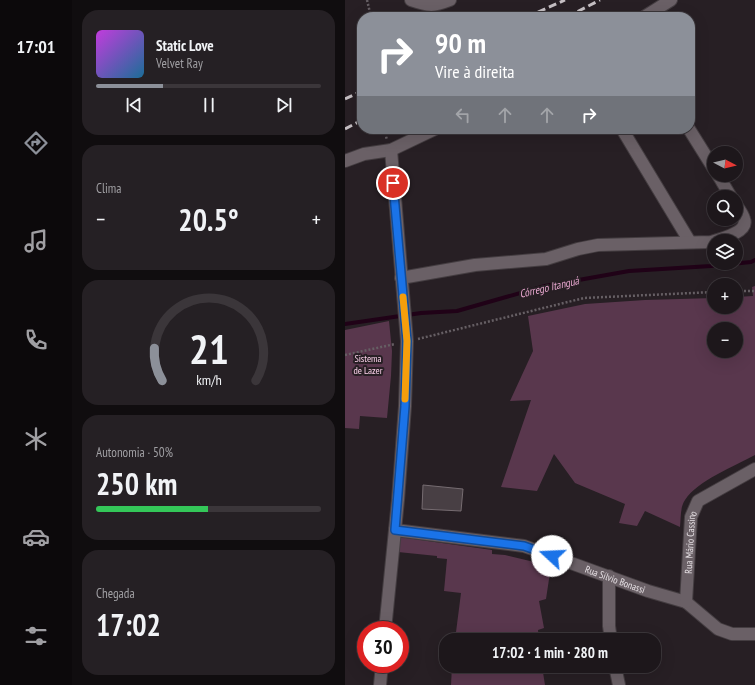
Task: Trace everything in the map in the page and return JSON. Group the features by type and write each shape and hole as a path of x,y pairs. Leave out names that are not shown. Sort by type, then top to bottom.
{"street":[{"path":"411,0 428,6 441,4 450,0"},
{"path":"652,12 671,0"},
{"path":"345,162 364,154 391,150 425,134"},
{"path":"625,134 690,242"},
{"path":"692,134 707,158"},
{"path":"386,621 405,406 407,341 391,150"},
{"path":"401,278 475,265 546,259 578,249 598,245 711,242 743,228 745,224 743,216"},
{"name":"Rua Mário Cassino","path":"685,602 691,517 698,501 755,468"},
{"name":"Rua Sílvio Bonassi","path":"395,530 524,546 685,602 718,630 732,634 755,634"},
{"path":"609,576 610,633"},
{"path":"380,685 381,673"},
{"path":"616,673 619,685"}],"path":[{"path":"367,0 370,12"},
{"path":"743,291 755,291"},
{"path":"345,355 584,298 707,292"}],"green space":[{"path":"755,286 755,455 698,486 685,500 682,506 680,527 645,511 637,526 619,523 625,504 575,483 554,454 537,491 501,487 531,400 510,401 533,351 528,316 585,304 707,298 707,314 743,314 743,297 753,296 752,287"},
{"name":"Sistema de Lazer","path":"389,321 392,351 387,418 360,416 359,429 345,428 345,330"},
{"path":"399,537 492,550 492,554 505,555 551,566 546,599 539,601 544,628 538,630 538,633 456,633 461,593 444,591 447,559 437,558 437,556 398,552"},
{"path":"452,673 543,673 545,685 451,685"}],"building":[{"path":"423,485 463,489 461,511 422,509"}],"waterway":[{"name":"Córrego Itanguá","path":"345,324 421,313 457,311 545,286 629,271 711,266 751,262 755,260"}],"railway":[{"path":"538,12 565,0"},
{"path":"577,12 600,0"},
{"path":"345,99 357,93"},
{"path":"345,129 357,123"}],"slow traffic":[{"path":"403,297 407,341 405,399"}],"route":[{"path":"393,183 407,341 405,406 395,530 524,546 552,556"}]}
